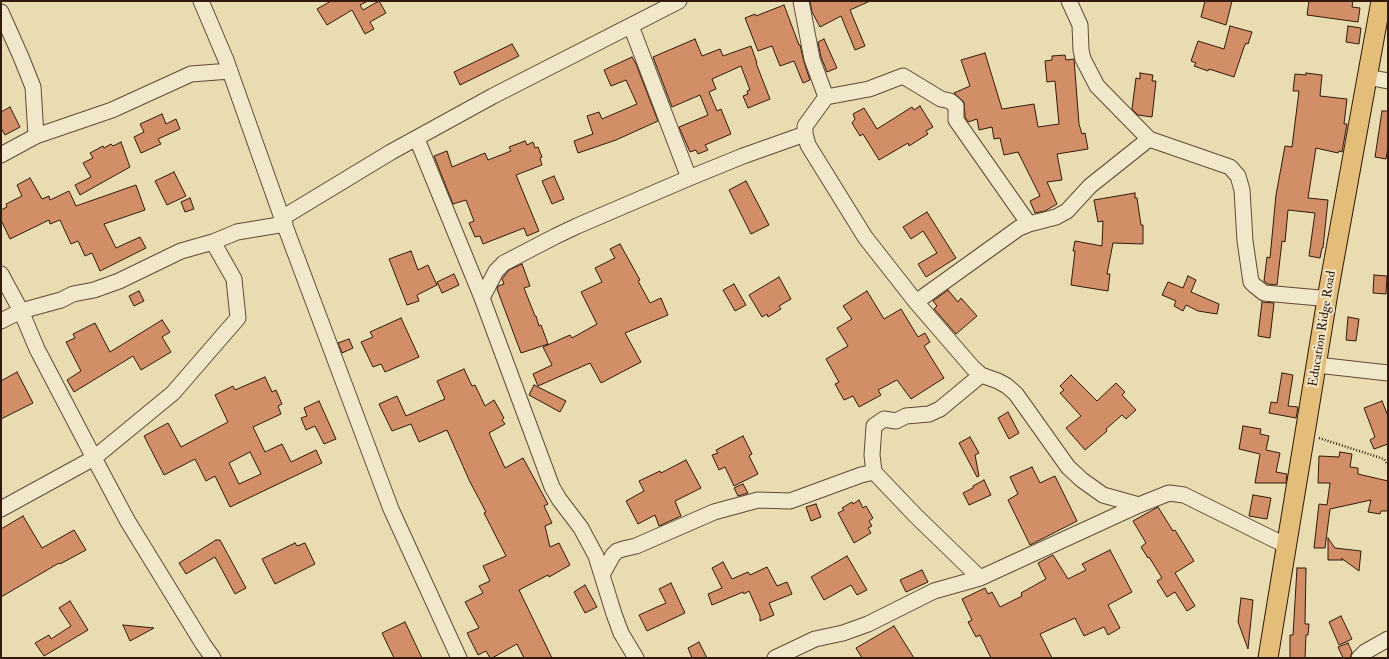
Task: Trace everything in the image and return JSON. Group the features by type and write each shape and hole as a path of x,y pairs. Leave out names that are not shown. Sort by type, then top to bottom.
{"main road":[{"name":"Education Ridge Road","path":"1268,658 1328,293 1381,1"}],"street":[{"path":"200,1 230,71 391,509 458,658"},
{"path":"1,321 21,311 61,300 73,294 94,290 119,281 181,251 213,242 237,232 284,221 391,152 493,96 679,1"},
{"path":"801,1 812,59 826,97"},
{"path":"1069,1 1080,25 1081,50 1083,59 1097,86 1149,139 1230,167 1235,171 1241,182 1244,241 1252,282 1264,293 1320,298 1328,293"},
{"path":"1,12 33,87 36,136"},
{"path":"631,26 689,178"},
{"path":"1,155 36,136 112,110 191,74 230,71"},
{"path":"1029,224 956,120 956,106 950,101 941,99 903,76 869,89 826,97 805,126 804,134 808,145 861,231 916,302 973,368 982,375 1008,386 1016,394 1068,467 1082,480 1103,495 1139,505"},
{"path":"1367,77 1388,81"},
{"path":"482,298 496,271 504,263 577,226 689,178 804,134"},
{"path":"417,139 482,298 552,487 588,539 596,556 619,626 636,658"},
{"path":"916,302 1019,228 1056,217 1067,211 1090,186 1149,139"},
{"path":"1,509 94,458 173,393 238,318 234,278 213,242"},
{"path":"1,274 21,311 37,350 127,520 213,658"},
{"path":"1317,365 1388,373"},
{"path":"980,578 916,516 874,472 872,455 874,426 884,419 896,421 906,416 928,414 940,409 982,375"},
{"path":"602,574 617,551 636,546 714,512 758,500 790,501 861,475 874,472"},
{"path":"782,656 815,639 843,633 868,624 934,591 980,578 1168,493 1184,494 1287,546"},
{"path":"1359,658 1365,652 1388,638"}],"path":[{"path":"1306,433 1384,459 1388,465"}],"building":[{"path":"331,1 368,1 360,5 363,10 379,1 386,13 370,22 374,29 365,34 352,10 327,25 317,9"},
{"path":"810,1 870,1 850,10 865,46 855,50 841,16 820,27 812,12"},
{"path":"1205,1 1232,1 1226,25 1201,17"},
{"path":"1309,1 1353,1 1352,7 1360,8 1358,22 1307,15"},
{"path":"784,5 800,45 810,80 803,83 794,61 780,66 772,46 758,51 745,18 755,14 756,16"},
{"path":"1230,26 1252,32 1248,44 1246,43 1244,47 1234,77 1194,66 1196,63 1191,61 1198,41 1224,49"},
{"path":"1348,26 1361,28 1359,44 1346,42"},
{"path":"695,39 702,56 720,49 723,56 751,46 770,99 748,108 743,96 748,94 747,91 750,90 741,66 712,79 716,89 709,92 717,111 721,109 731,134 705,145 708,150 698,154 696,150 690,152 679,127 708,115 700,95 672,107 653,57"},
{"path":"824,39 837,68 827,72 821,57 818,42"},
{"path":"512,44 519,56 460,85 454,72"},
{"path":"985,53 1002,109 1034,104 1038,127 1059,124 1055,81 1047,82 1045,61 1052,60 1052,56 1065,55 1066,60 1074,59 1079,124 1082,134 1085,133 1088,149 1057,154 1062,180 1047,182 1057,204 1045,211 1035,213 1030,201 1040,196 1018,152 1004,155 1000,138 994,139 992,127 979,130 977,119 968,122 965,117 964,102 954,93 970,86 961,60"},
{"path":"632,57 658,121 616,140 578,153 574,141 593,134 587,116 599,112 602,119 637,104 626,80 611,86 604,70"},
{"path":"1140,73 1153,75 1152,81 1156,81 1152,117 1138,115 1132,109 1136,78 1140,79"},
{"path":"1306,73 1322,75 1320,96 1347,99 1344,124 1347,124 1342,152 1339,151 1338,153 1316,148 1308,198 1328,200 1323,248 1320,258 1309,256 1315,213 1288,210 1285,242 1282,241 1277,285 1268,284 1264,281 1267,257 1270,258 1276,195 1285,146 1292,147 1299,91 1293,91 1295,74 1306,75"},
{"path":"920,106 933,127 926,131 928,134 909,146 908,143 879,160 863,134 860,136 852,123 855,119 853,114 864,108 877,129 912,107 914,110"},
{"path":"10,107 20,127 5,135 1,128 1,112"},
{"path":"1382,111 1388,111 1388,148 1386,159 1375,157"},
{"path":"162,114 166,124 176,119 180,129 158,139 161,144 141,153 134,137 144,132 140,124"},
{"path":"525,141 527,145 533,142 535,148 538,147 542,157 540,158 542,165 516,175 539,231 527,236 524,228 483,244 480,236 475,237 469,223 474,221 466,200 453,204 434,156 447,151 452,167 485,153 488,160 511,151 509,147"},
{"path":"121,142 130,167 80,195 75,185 91,177 83,163 93,158 90,153 103,146 104,148 111,144 113,146"},
{"path":"174,172 186,196 167,205 155,181"},
{"path":"554,176 564,199 552,204 542,181"},
{"path":"30,178 42,199 49,196 50,200 69,191 76,206 136,185 145,210 104,224 116,248 140,237 146,248 100,271 92,253 85,256 78,241 71,244 60,220 50,224 49,220 10,239 1,220 1,210 7,207 6,204 22,196 17,185"},
{"path":"746,181 769,225 751,234 729,190"},
{"path":"1135,193 1141,225 1143,225 1143,244 1113,243 1107,274 1110,274 1108,291 1071,285 1075,241 1102,246 1103,221 1098,222 1094,200"},
{"path":"190,198 194,209 185,212 181,202"},
{"path":"927,212 956,258 926,277 918,264 937,253 923,231 911,239 903,227"},
{"path":"620,244 640,280 638,281 650,303 661,298 668,315 625,333 641,362 601,383 590,363 538,386 533,374 552,365 543,347 570,335 572,338 597,324 581,292 602,282 595,268 615,258 610,249"},
{"path":"411,251 418,270 428,265 437,285 417,295 419,301 407,305 389,259"},
{"path":"522,264 530,286 524,288 548,344 521,353 497,289 498,286 504,284 502,279 509,270"},
{"path":"454,274 459,285 442,293 437,282"},
{"path":"1374,275 1387,276 1386,294 1373,293"},
{"path":"1188,276 1196,280 1191,292 1219,304 1217,314 1198,311 1186,305 1183,311 1174,306 1176,301 1162,295 1168,282 1183,288"},
{"path":"779,277 791,299 779,306 781,309 768,317 767,314 762,317 749,295"},
{"path":"734,284 746,305 735,311 723,290"},
{"path":"948,290 958,302 961,298 977,316 956,334 934,309 937,306 933,301"},
{"path":"139,291 144,301 134,306 129,296"},
{"path":"867,291 884,319 901,309 918,337 925,333 930,342 924,346 944,378 911,399 897,380 878,390 881,395 859,407 853,396 844,400 835,384 839,382 826,359 848,346 837,328 852,319 843,306"},
{"path":"1262,302 1274,303 1270,338 1258,336"},
{"path":"1348,317 1359,319 1356,341 1346,340"},
{"path":"401,318 419,357 385,372 381,364 373,367 361,342 373,337 370,332"},
{"path":"162,320 170,332 162,337 171,352 141,370 133,356 74,392 67,380 81,371 66,342 75,338 73,334 95,323 110,352"},
{"path":"349,339 353,348 342,353 338,343"},
{"path":"464,369 472,386 475,385 485,406 494,400 504,418 502,420 505,424 489,433 505,468 523,458 548,504 544,506 552,523 545,526 550,547 559,543 570,565 549,577 548,575 519,590 552,658 524,658 517,644 492,658 490,658 486,651 478,655 467,633 479,628 465,602 483,593 479,586 490,581 483,566 506,556 484,513 486,512 470,482 447,430 419,442 411,424 392,431 379,404 397,396 406,416 445,399 437,381"},
{"path":"17,372 33,403 1,419 1,381"},
{"path":"1282,373 1293,375 1288,406 1298,407 1296,418 1269,413 1271,402 1277,403"},
{"path":"1071,375 1097,401 1116,383 1125,392 1122,395 1136,410 1126,419 1122,415 1106,429 1107,431 1085,450 1066,428 1081,416 1060,393 1064,390 1060,386"},
{"path":"265,377 272,392 276,390 282,404 278,406 281,414 253,427 265,452 282,444 291,462 316,450 322,463 230,507 215,476 206,481 195,459 164,475 144,436 168,423 181,447 228,422 215,395 233,386 235,390","holes":["250,452 261,474 239,484 229,463"]},
{"path":"534,385 566,401 560,412 529,395"},
{"path":"319,401 336,439 324,444 315,426 306,430 301,418 307,416 304,408"},
{"path":"1382,401 1388,416 1388,444 1374,449 1370,440 1375,437 1364,408"},
{"path":"1008,412 1019,433 1009,439 998,418"},
{"path":"1243,426 1261,429 1260,434 1269,436 1266,450 1280,453 1276,472 1287,474 1286,483 1255,483 1260,454 1239,449"},
{"path":"743,436 752,454 749,456 758,474 734,486 725,467 719,470 712,455 718,453 716,450"},
{"path":"970,437 979,453 975,455 979,476 977,477 959,443"},
{"path":"1340,452 1352,454 1350,467 1358,468 1358,474 1388,481 1388,511 1381,511 1380,514 1368,512 1371,500 1330,509 1325,548 1314,548 1319,504 1327,505 1330,483 1318,483 1319,456 1339,457"},
{"path":"686,460 701,488 675,501 681,516 659,526 655,515 638,524 626,501 644,491 639,481 660,471 661,473"},
{"path":"1032,467 1040,483 1055,476 1077,521 1030,545 1008,500 1018,494 1010,477"},
{"path":"984,480 991,495 969,505 963,493"},
{"path":"743,484 748,493 738,496 734,488"},
{"path":"1253,495 1271,498 1267,519 1249,516"},
{"path":"859,500 863,508 866,506 873,518 869,521 872,526 868,528 871,533 854,543 838,513 844,510 842,508"},
{"path":"816,504 821,517 811,521 806,507"},
{"path":"1158,507 1173,531 1175,530 1194,561 1175,573 1195,606 1187,611 1175,592 1167,597 1157,581 1162,578 1141,547 1146,543 1133,521"},
{"path":"23,516 42,548 74,530 86,550 60,564 59,563 1,597 1,529"},
{"path":"1328,538 1335,548 1361,551 1359,571 1341,558 1343,560 1328,560"},
{"path":"216,540 220,540 246,588 235,594 215,557 186,574 179,563"},
{"path":"295,543 297,546 305,543 315,564 275,584 262,559"},
{"path":"1110,550 1132,592 1108,605 1120,628 1108,635 1104,627 1084,636 1075,618 1040,634 1052,658 991,658 980,635 976,637 968,622 972,620 962,599 985,588 988,594 992,592 1000,607 1022,596 1021,593 1046,579 1038,563 1053,555 1068,579 1086,570 1082,564"},
{"path":"847,556 867,590 857,595 851,585 824,600 811,577"},
{"path":"723,562 732,579 748,572 750,575 767,567 777,586 787,582 792,594 769,603 774,615 760,621 760,616 749,591 712,605 708,594 722,588 712,568"},
{"path":"1297,568 1306,568 1305,624 1309,624 1308,635 1306,635 1305,658 1290,658 1290,635 1293,635"},
{"path":"922,570 928,582 906,592 900,580"},
{"path":"671,583 685,613 647,631 639,615 666,603 659,589"},
{"path":"585,585 597,607 585,613 574,592"},
{"path":"1241,598 1253,600 1248,649 1238,622"},
{"path":"70,601 88,630 44,656 35,643 49,635 51,639 71,626 59,608"},
{"path":"1341,616 1352,639 1339,645 1329,622"},
{"path":"405,622 422,658 394,658 382,633"},
{"path":"123,625 154,628 130,641"},
{"path":"894,626 914,658 862,658 856,648"},
{"path":"699,642 707,658 692,658 688,648"},
{"path":"1348,643 1352,652 1350,658 1343,658 1338,647"}]}
